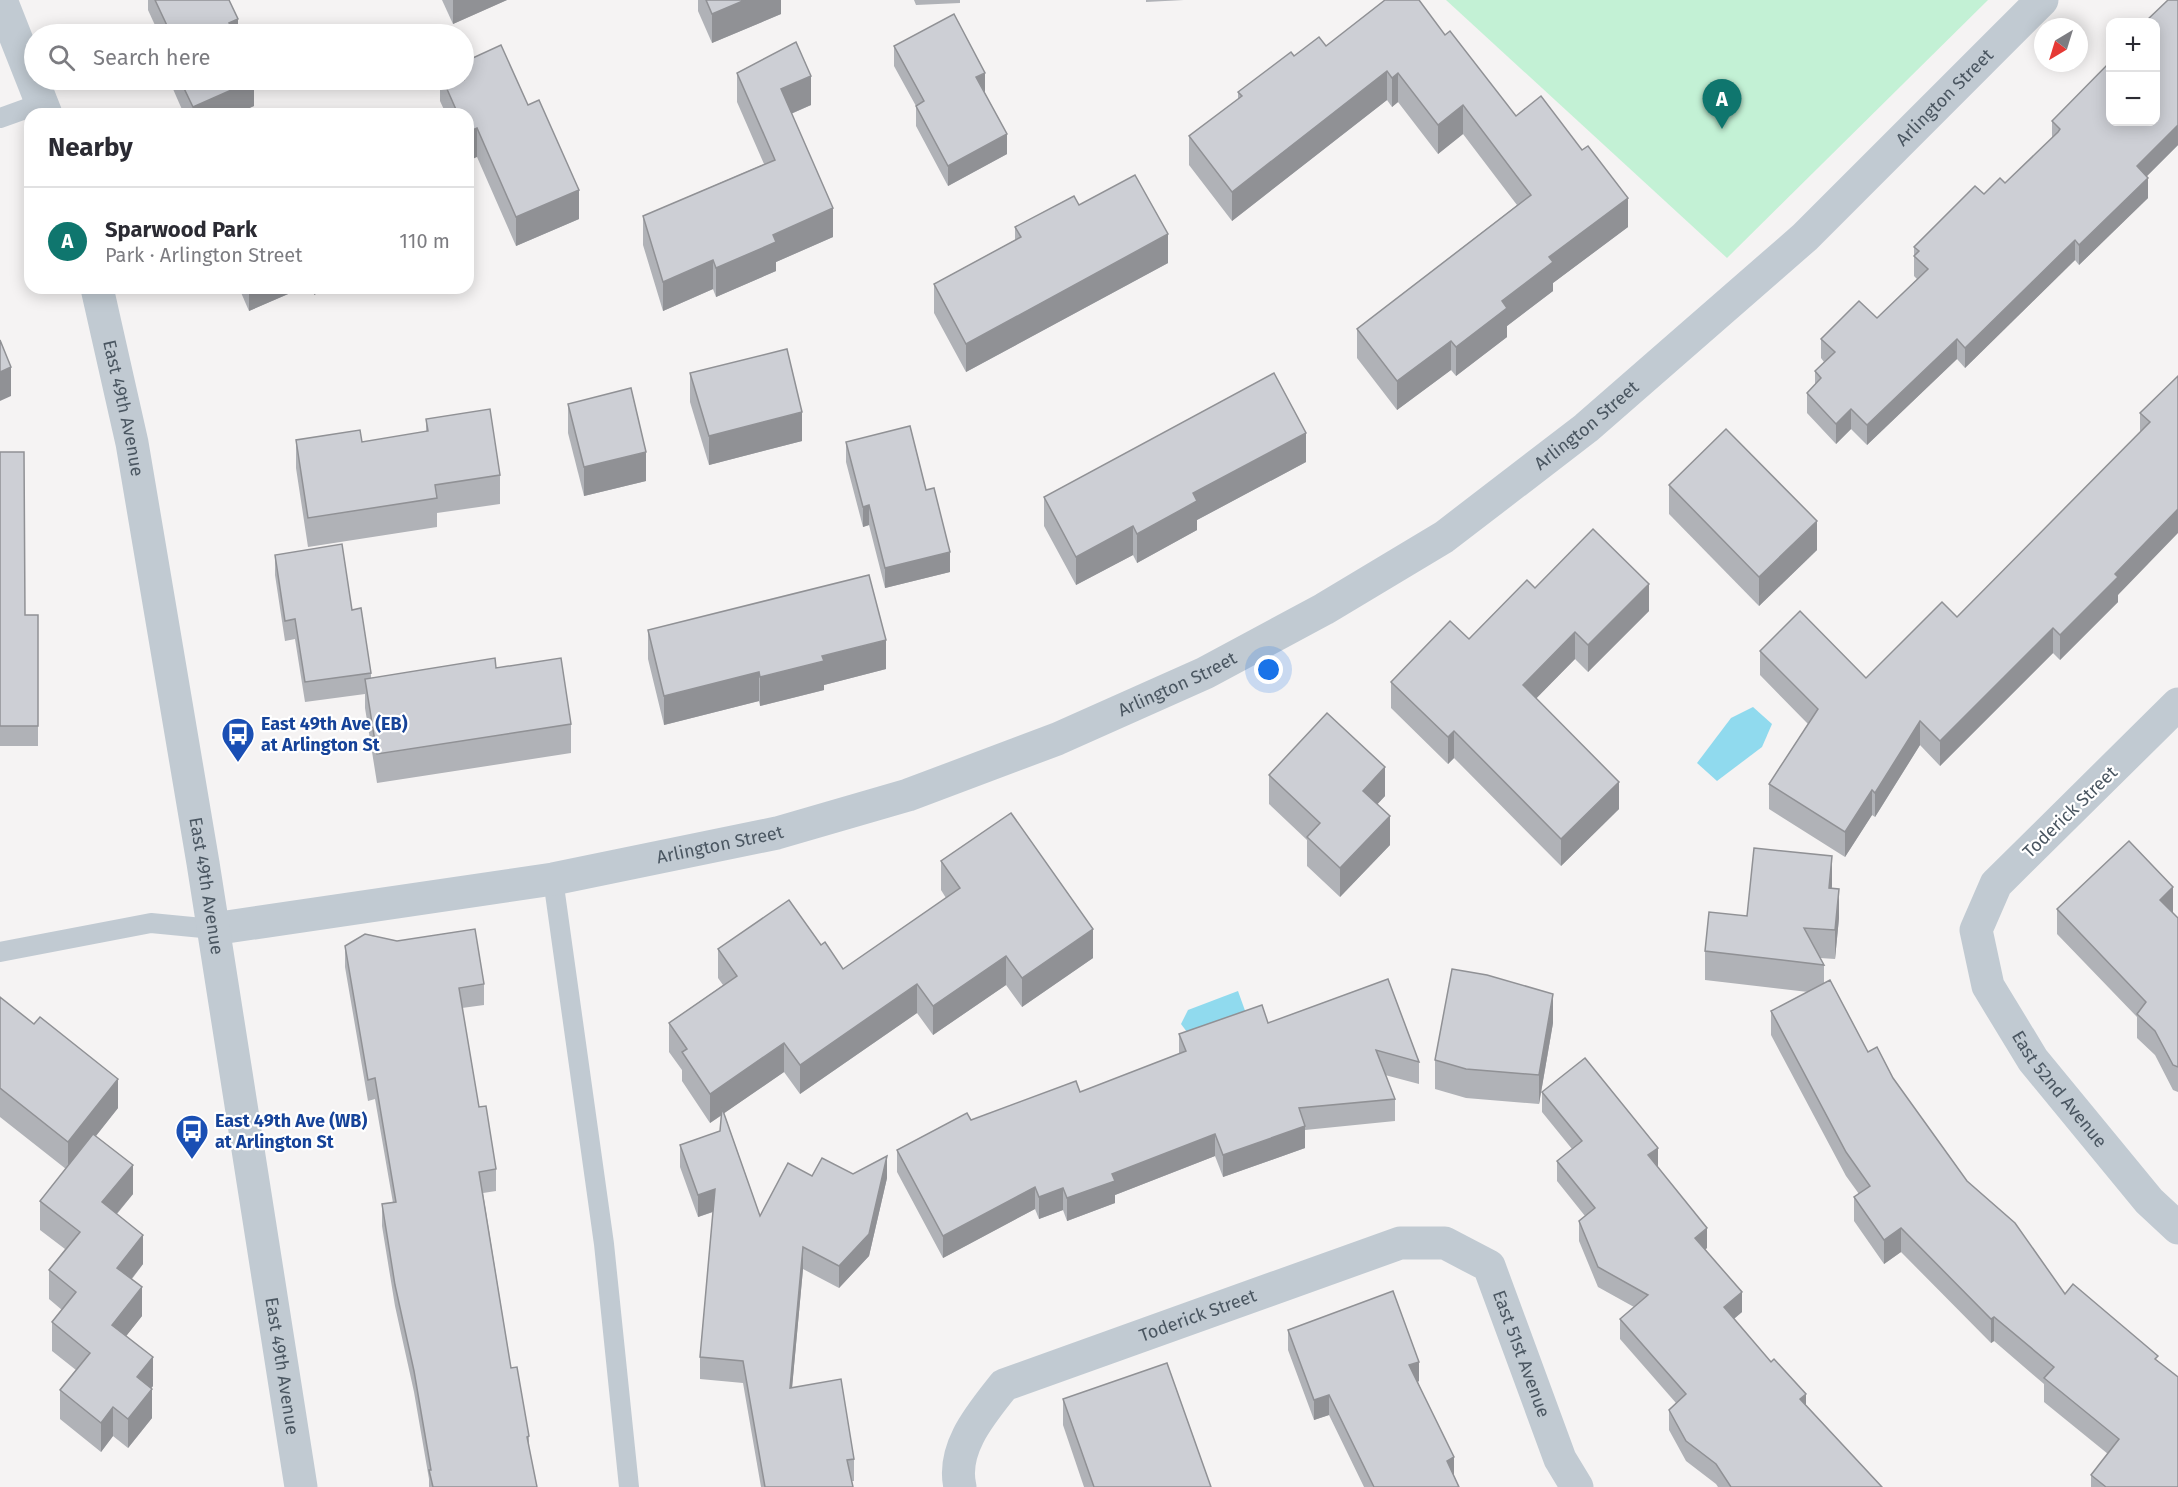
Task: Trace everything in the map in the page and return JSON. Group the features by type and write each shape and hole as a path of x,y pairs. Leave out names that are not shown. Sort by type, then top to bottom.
{"street":[{"path":"1,0 24,58"},
{"name":"Arlington Street","path":"213,929 552,879 777,833 908,795 1057,739 1205,673 1324,609 1444,537 1586,428 1805,237 2042,0"},
{"path":"37,90 44,108"},
{"name":"East 49th Avenue","path":"98,294 132,443 213,929 301,1487"},
{"name":"Toderick Street","path":"1976,930 1996,884 2178,704"},
{"name":"East 52nd Avenue","path":"1976,930 1988,986 2033,1059 2149,1201 2178,1228"},
{"name":"Toderick Street","path":"960,1487 956,1472 972,1426 1004,1385 1400,1243 1444,1243"},
{"name":"East 51st Avenue","path":"1444,1243 1489,1266 1560,1460 1577,1487"}],"lane":[{"path":"0,118 24,113"},
{"path":"552,879 604,1244 629,1487"},
{"path":"0,952 151,923 213,929"}],"green space":[{"path":"1446,0 1988,0 1727,258"}],"water":[{"path":"1753,707 1772,724 1762,747 1717,781 1697,763 1731,718"},
{"path":"1238,991 1248,1019 1187,1032 1181,1024 1188,1010"}],"building":[{"path":"155,0 229,0 238,19 229,24 166,24"},
{"path":"706,0 745,0 712,14"},
{"path":"1385,0 1419,0 1445,35 1450,31 1516,116 1541,96 1582,150 1588,146 1628,198 1549,257 1553,262 1502,301 1507,308 1456,347 1451,341 1397,381 1357,329 1531,195 1463,105 1438,125 1398,73 1392,78 1387,71 1232,192 1189,136 1242,96 1238,92 1291,52 1294,56 1319,37 1326,46"},
{"path":"2168,0 2178,0 2178,125 2137,166 2148,178 2079,245 2075,240 1965,348 1957,339 1867,425 1851,409 1836,424 1807,393 1821,378 1815,371 1835,352 1821,339 1859,301 1877,318 1928,269 1914,256 1919,251 1914,247 1975,186 1984,194 2000,178 2005,183 2058,132 2060,129 2052,121 2106,66 2106,126 2160,126 2160,18 2149,18"},
{"path":"954,14 985,73 976,77 1007,134 948,166 916,106 924,101 894,46"},
{"path":"796,42 811,76 781,89 833,208 773,235 776,242 716,268 713,260 663,282 643,216 775,160 737,73"},
{"path":"501,45 528,105 539,100 579,190 516,217 477,128 474,129 474,108 455,108 447,90 474,90 474,57"},
{"path":"185,90 231,90 193,107"},
{"path":"1135,175 1168,234 966,344 934,284 1021,237 1015,227 1074,196 1079,205"},
{"path":"0,340 11,367 0,372"},
{"path":"787,349 802,412 709,436 690,373"},
{"path":"1274,373 1306,433 1193,493 1197,501 1137,534 1133,526 1076,557 1044,497"},
{"path":"2178,376 2178,509 2115,574 2118,577 2060,635 2053,628 1940,741 1920,721 1875,793 1872,790 1845,832 1769,784 1818,709 1760,651 1800,611 1866,678 1942,602 1957,617 2150,422 2140,413"},
{"path":"631,388 646,452 584,467 568,404"},
{"path":"490,409 500,475 435,485 437,498 308,518 296,440 360,430 362,442 428,431 426,419"},
{"path":"910,426 926,490 934,488 950,552 885,568 869,505 863,507 846,442"},
{"path":"1726,429 1817,521 1759,577 1669,485"},
{"path":"0,452 24,452 25,615 38,615 38,726 0,726"},
{"path":"1593,529 1649,584 1588,645 1575,632 1523,685 1619,782 1561,839 1454,731 1448,737 1391,682 1450,621 1469,639 1527,580 1535,588"},
{"path":"342,544 352,610 361,608 371,673 305,682 295,619 285,621 275,555"},
{"path":"869,575 886,640 822,656 824,661 760,677 759,672 664,696 648,630"},
{"path":"495,658 496,668 561,658 571,724 377,754 365,679"},
{"path":"1327,713 1385,767 1363,791 1390,816 1340,868 1307,837 1320,823 1269,775"},
{"path":"1011,813 1093,929 1022,978 1006,956 933,1006 917,984 800,1065 784,1043 710,1094 682,1052 687,1049 669,1023 737,976 718,949 789,900 821,945 825,942 843,969 960,888 941,861"},
{"path":"2129,841 2173,887 2160,900 2178,918 2178,1067 2173,1065 2155,1031 2137,1014 2146,1002 2057,909"},
{"path":"1754,848 1832,856 1829,888 1839,889 1835,930 1804,928 1824,965 1705,951 1709,912 1747,916"},
{"path":"475,929 484,984 459,988 479,1107 486,1106 496,1169 479,1172 511,1368 517,1367 537,1487 433,1487 414,1371 395,1285 382,1204 396,1202 375,1078 368,1080 345,946 365,934 397,941"},
{"path":"1452,969 1487,975 1553,994 1539,1075 1466,1069 1435,1060"},
{"path":"1388,979 1419,1062 1376,1050 1395,1099 1299,1108 1305,1126 1223,1155 1215,1134 1112,1174 1115,1181 1067,1198 1063,1188 1039,1197 1035,1187 943,1236 897,1150 967,1113 971,1120 1076,1081 1080,1092 1186,1051 1179,1034 1262,1005 1268,1023"},
{"path":"1830,980 1868,1052 1877,1047 1893,1078 1967,1181 2015,1223 2065,1294 2073,1284 2158,1356 2155,1359 2178,1377 2178,1487 2106,1487 2091,1475 2119,1439 2044,1378 2054,1367 1994,1317 1991,1319 1901,1228 1884,1240 1854,1197 1870,1186 1846,1152 1771,1011"},
{"path":"0,997 34,1024 40,1017 118,1079 68,1142 0,1088"},
{"path":"1585,1058 1658,1148 1648,1155 1707,1228 1695,1238 1742,1292 1724,1307 1771,1362 1774,1359 1806,1394 1800,1399 1882,1487 1731,1487 1716,1464 1686,1441 1669,1410 1686,1394 1620,1319 1648,1295 1598,1267 1579,1221 1595,1208 1557,1161 1582,1141 1542,1092"},
{"path":"722,1108 760,1216 788,1163 812,1176 822,1158 853,1174 887,1156 869,1234 839,1266 803,1247 790,1388 841,1379 854,1459 847,1460 853,1487 765,1487 743,1361 700,1357 715,1189 698,1195 680,1145 720,1131"},
{"path":"93,1134 133,1165 102,1202 143,1235 117,1268 142,1287 112,1325 153,1357 137,1377 152,1389 128,1419 113,1407 101,1423 60,1390 90,1353 52,1322 76,1292 49,1270 80,1232 40,1201"},
{"path":"1393,1291 1419,1362 1409,1365 1454,1457 1447,1461 1459,1487 1374,1487 1329,1395 1314,1400 1288,1330"},
{"path":"1167,1363 1211,1487 1094,1487 1063,1399"}],"place":[{"name":"Sparwood Park","path":"1722,129"},
{"name":"East 49th Ave (EB) at Arlington St","path":"238,763"},
{"name":"East 49th Ave (WB) at Arlington St","path":"192,1160"}]}
